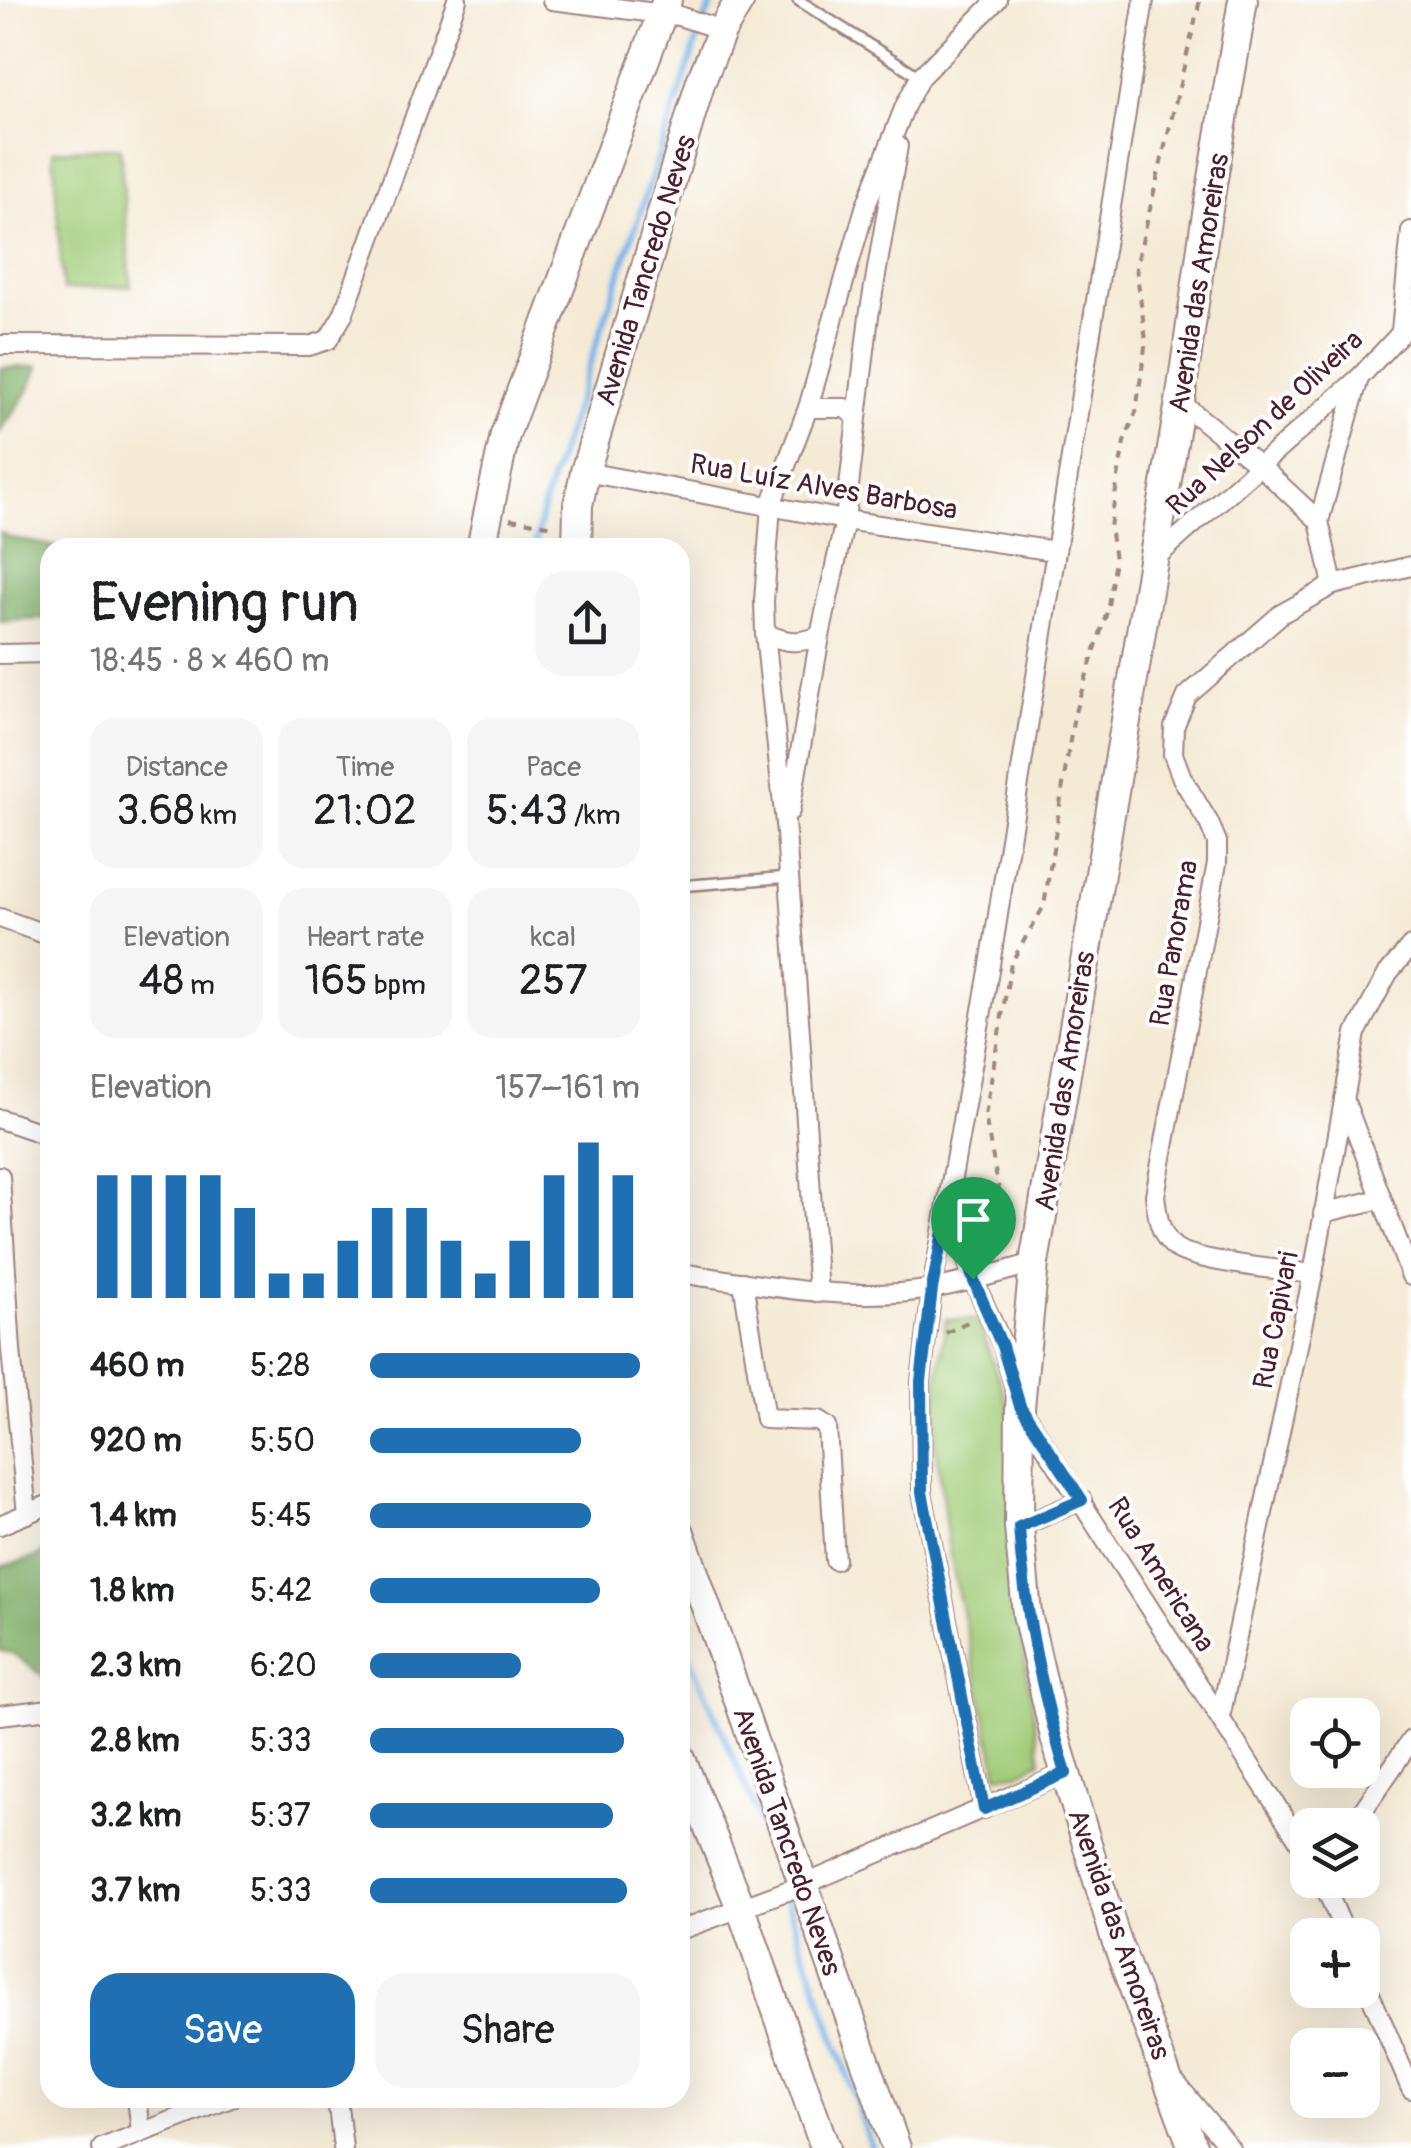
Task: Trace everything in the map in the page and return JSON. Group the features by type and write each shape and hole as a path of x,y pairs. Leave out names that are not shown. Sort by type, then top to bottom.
{"main road":[{"name":"Avenida Tancredo Neves","path":"572,538 585,472 716,28 740,0"},
{"name":"Avenida das Amoreiras","path":"1193,2148 1115,1937 1034,1653 1019,1527 1020,1406 1034,1263 1180,402 1204,226 1243,0"},
{"path":"483,538 505,435 669,10"},
{"name":"Avenida Tancredo Neves","path":"690,1563 798,1887 896,2148"},
{"path":"690,1778 749,1906 825,2148"}],"street":[{"path":"0,345 310,346 328,340 343,315 457,0"},
{"path":"818,1293 786,832 765,632 771,505 808,408 865,208 905,106 920,77 997,0"},
{"path":"984,1809 922,1492 921,1381 932,1289 990,971 1144,0"},
{"path":"564,1 669,10 716,28"},
{"path":"786,832 844,520 868,316 905,106"},
{"path":"1406,326 1410,241"},
{"name":"Rua Nelson de Oliveira","path":"1153,560 1359,378 1406,326"},
{"path":"1359,378 1319,521 1333,585 1411,566"},
{"path":"1180,402 1261,467 1319,521"},
{"path":"808,408 845,408 855,416"},
{"name":"Rua Luíz Alves Barbosa","path":"585,472 844,520 1055,551"},
{"name":"Rua Panorama","path":"1314,1274 1194,1256 1174,1248 1158,1224 1154,1195 1217,864 1217,842 1210,823 1172,754 1174,727 1187,696 1281,614 1333,585"},
{"path":"765,632 782,642 800,643 820,636"},
{"path":"0,654 40,653"},
{"path":"0,918 40,932"},
{"name":"Rua Capivari","path":"1220,1718 1314,1274 1356,1033 1388,972 1411,946"},
{"path":"1344,1098 1411,1276"},
{"path":"0,1119 40,1133"},
{"path":"0,1176 27,1514"},
{"path":"1323,1214 1380,1199"},
{"name":"Rua Americana","path":"949,1201 1020,1406 1290,1827"},
{"path":"690,1274 818,1293 932,1289 1034,1263"},
{"path":"744,1282 765,1419 818,1421 827,1427 836,1560"},
{"path":"1019,1527 1082,1500"},
{"path":"0,1525 40,1508"},
{"path":"0,1715 40,1710"},
{"path":"1365,1808 1411,1740"},
{"path":"690,1927 798,1887 1066,1773"},
{"path":"1376,2008 1411,2090"},
{"path":"1166,2072 1230,2148"},
{"path":"138,2108 142,2132"},
{"path":"102,2148 205,2108"},
{"path":"338,2108 344,2148"}],"lane":[{"path":"798,0 920,77"},
{"path":"690,885 789,878"}],"path":[{"path":"518,521 572,538"}],"green space":[{"path":"120,147 131,286 63,290 53,151"},
{"path":"39,366 27,393 0,432 0,368"},
{"path":"0,532 40,544 40,619 0,622"},
{"path":"946,1319 978,1320 1016,1428 1023,1646 1041,1761 1018,1773 998,1775 949,1551 935,1438"},
{"path":"40,1555 40,1674 12,1653 0,1651 0,1567"}],"waterway":[{"path":"536,538 546,496 703,23 715,0"},
{"path":"690,1657 756,1810 872,2148"}],"route":[{"path":"949,1201 973,1279 1012,1373 1020,1406 1082,1500 1019,1527 1034,1653 1066,1773 984,1809 922,1492 921,1381 932,1289 949,1201"}]}
